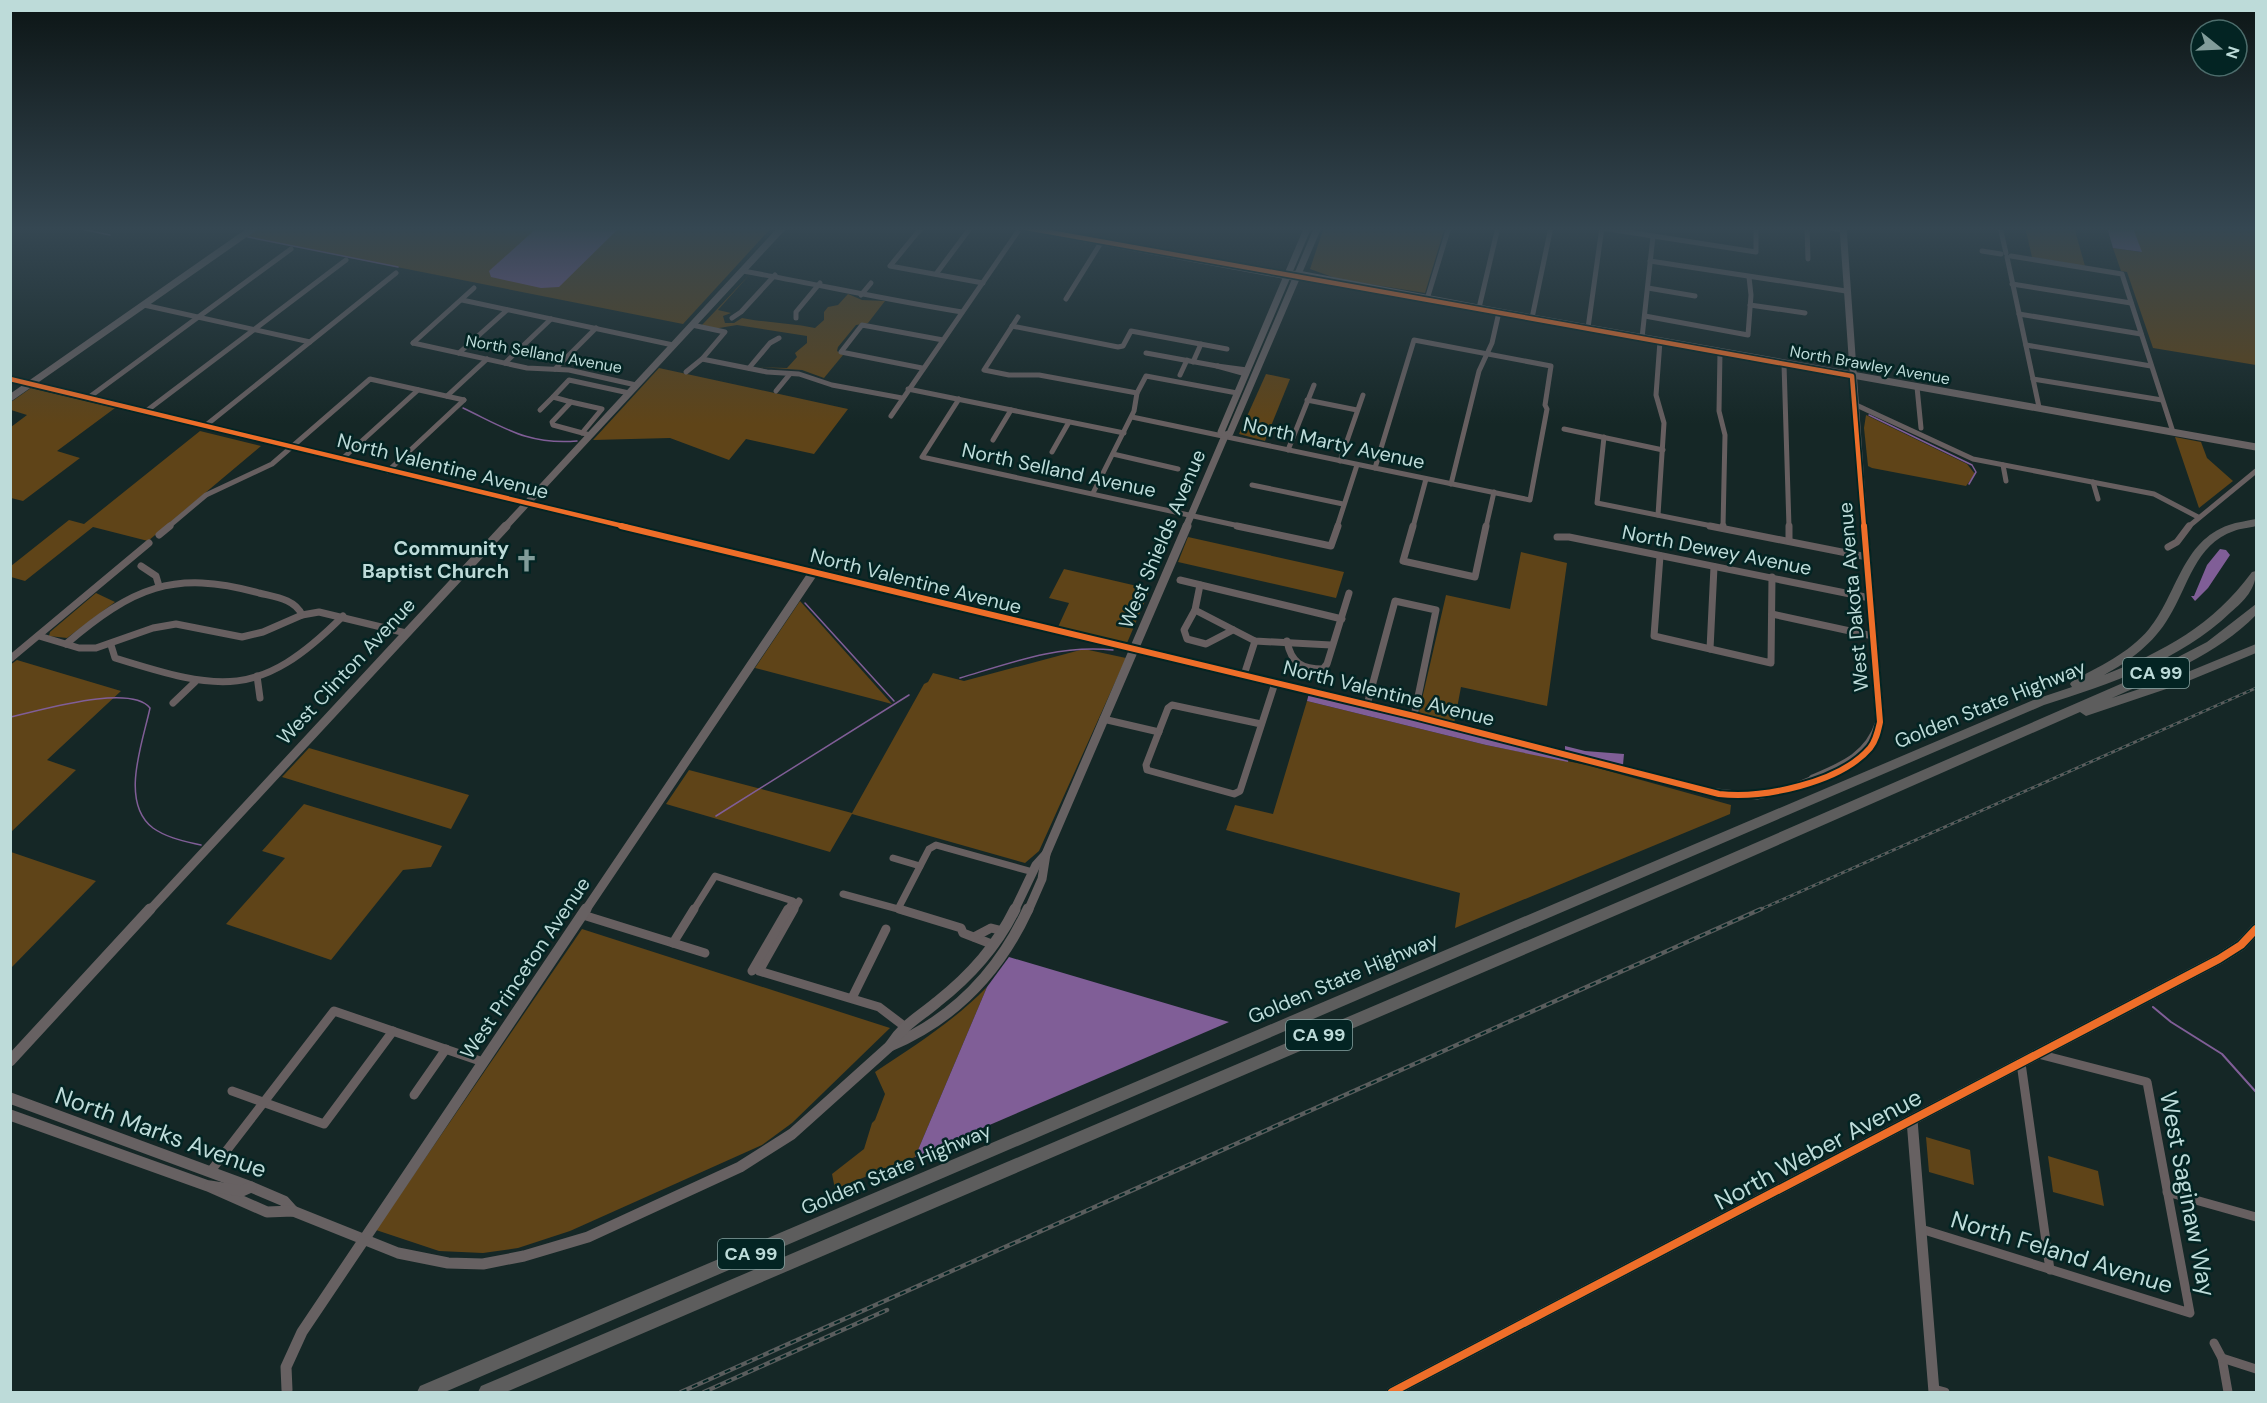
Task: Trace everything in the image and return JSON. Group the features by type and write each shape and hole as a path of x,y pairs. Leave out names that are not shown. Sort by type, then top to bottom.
{"highway":[{"path":"2040,702 2131,653 2161,621 2201,545 2219,532 2254,523"},
{"name":"Golden State Highway","path":"426,1392 2040,702 2100,682 2167,652 2227,608 2256,574"},
{"name":"Golden State Highway","path":"487,1392 1712,868 2185,660 2229,633 2256,608"},
{"path":"2044,721 2177,681 2256,648"}],"street":[{"path":"10,398 161,292"},
{"path":"88,398 232,292"},
{"path":"145,412 304,292"},
{"path":"205,426 372,292"},
{"path":"462,300 470,292"},
{"name":"West Clinton Avenue","path":"10,1061 527,504 586,434 636,385 723,292"},
{"path":"732,318 741,312 759,292"},
{"path":"796,318 796,312 812,292"},
{"path":"852,292 962,312"},
{"path":"891,416 976,292"},
{"path":"1066,299 1070,292"},
{"name":"West Shields Avenue","path":"1225,436 1221,432 1280,292"},
{"name":"West Shields Avenue","path":"767,1151 808,1122 845,1084 890,1046 904,1026 955,988 994,945 1003,931 1033,872 1046,854 1190,515 1225,436 1230,433 1290,292"},
{"name":"North Brawley Avenue","path":"1379,292 1479,308"},
{"path":"1390,292 1411,294"},
{"name":"North Brawley Avenue","path":"1401,292 1784,364 2039,407 2256,447"},
{"path":"1479,308 1483,292"},
{"path":"1532,318 1537,292"},
{"path":"1588,328 1593,292"},
{"path":"1642,338 1648,292"},
{"path":"1674,292 1695,296"},
{"path":"1645,316 1748,335 1750,292"},
{"name":"West Dakota Avenue","path":"1813,779 1863,755 1874,742 1880,722 1846,292"},
{"path":"2014,292 2039,407"},
{"path":"2065,292 2131,303"},
{"path":"2128,292 2173,432"},
{"path":"462,300 673,345"},
{"name":"North Selland Avenue","path":"462,300 413,343 505,363 569,370 636,385"},
{"path":"144,304 310,342"},
{"path":"1750,305 1805,313"},
{"path":"459,353 507,310"},
{"path":"1451,484 1479,371 1492,343 1499,312"},
{"path":"2019,314 2141,334"},
{"path":"1018,317 984,370 1009,375 1039,375 1137,393"},
{"path":"505,363 551,319"},
{"path":"1268,321 1272,325 1268,335 1270,339"},
{"path":"922,368 841,351 862,325 944,340"},
{"path":"1012,326 1118,347 1123,346 1131,331 1227,349"},
{"path":"686,372 694,362 702,359 723,334 690,327"},
{"path":"555,369 596,328"},
{"path":"749,368 771,343 779,338"},
{"path":"1375,468 1414,340 1486,353"},
{"path":"1658,515 1664,423 1656,394 1660,341"},
{"path":"1257,369 1254,364 1262,346 1259,343"},
{"path":"1180,375 1201,344"},
{"path":"2026,345 2151,366"},
{"path":"1720,352 1719,411 1725,435 1723,528"},
{"path":"1146,353 1246,372"},
{"name":"North Marty Avenue","path":"1132,417 1530,500 1551,366 1486,353"},
{"path":"447,396 487,359"},
{"path":"702,359 799,374 832,385 902,398"},
{"path":"1784,364 1790,541"},
{"path":"776,391 790,374"},
{"path":"1093,493 1132,417 1137,393 1146,376 1237,393"},
{"name":"North Valentine Avenue","path":"10,379 1414,716 1719,794 1771,794 1813,779"},
{"path":"159,535 206,495 260,471 292,447 370,379 464,400 388,471"},
{"path":"2033,379 2162,400"},
{"path":"540,410 569,380 628,393"},
{"path":"1288,450 1314,385"},
{"path":"1917,387 1921,428"},
{"path":"908,389 1124,433"},
{"path":"342,459 418,390"},
{"path":"1340,461 1363,395"},
{"path":"553,397 602,409 586,434 553,425 552,422 571,402"},
{"name":"North Selland Avenue","path":"959,399 922,457 1331,546 1344,504"},
{"path":"1307,400 1357,410"},
{"path":"1854,404 1967,456 2002,465 2154,494 2198,517"},
{"path":"993,440 1011,410"},
{"path":"1052,452 1069,422"},
{"path":"1564,429 1663,450"},
{"path":"1604,437 1597,503 1867,557"},
{"path":"1113,454 1178,469"},
{"path":"1252,485 1344,504 1357,465"},
{"path":"2002,465 2006,481"},
{"path":"2168,547 2198,517 2256,471"},
{"path":"1426,479 1403,561 1475,577 1494,492"},
{"path":"2093,482 2098,500"},
{"name":"North Dewey Avenue","path":"1557,537 1569,537 1870,598"},
{"path":"11,659 149,543"},
{"path":"1660,556 1654,636 1771,663 1772,577"},
{"path":"141,566 156,576 159,586"},
{"path":"1710,649 1714,567"},
{"name":"West Princeton Avenue","path":"287,1390 284,1374 291,1352 483,1062 813,573"},
{"path":"1180,580 1342,619"},
{"path":"66,644 108,610 159,586 194,581 221,583 289,601 299,608 302,615"},
{"path":"1200,585 1195,610 1184,630 1187,639 1206,644 1233,630"},
{"path":"1287,641 1289,656 1294,663 1312,669 1323,669 1327,664 1331,645 1342,619 1349,593"},
{"path":"1367,705 1395,601 1436,610 1414,716"},
{"path":"1195,610 1256,641 1331,645"},
{"path":"39,636 86,649 111,645 153,628 170,624 190,626 228,636 248,636 302,615 327,612 406,633"},
{"path":"1772,614 1873,636"},
{"path":"111,645 115,658 195,682 219,684 257,676 304,654 344,616"},
{"path":"1244,675 1256,641"},
{"path":"257,676 260,698"},
{"path":"173,703 195,682"},
{"path":"1262,724 1178,704 1168,708 1146,765 1147,770 1153,774 1234,794 1240,791 1262,724 1275,683"},
{"path":"1103,719 1159,732"},
{"path":"898,909 929,849 936,845 1033,872"},
{"name":"West Shields Avenue","path":"890,1046 910,1040 962,1001 1004,956 1024,921 1047,868 1046,854"},
{"path":"893,858 921,866"},
{"path":"673,943 715,876 793,900 752,971"},
{"path":"843,894 961,928 963,933 994,945"},
{"path":"799,901 759,971 879,1006 904,1026"},
{"path":"583,915 705,953"},
{"path":"974,937 992,928 1003,931"},
{"path":"852,998 886,929"},
{"name":"North Weber Avenue","path":"1392,1392 2219,959 2241,945 2256,929"},
{"path":"210,1172 334,1011 483,1062"},
{"path":"232,1091 324,1124 393,1031"},
{"path":"414,1095 446,1049"},
{"name":"West Saginaw Way","path":"2038,1054 2147,1082 2190,1313"},
{"path":"2021,1062 2050,1270"},
{"name":"North Marks Avenue","path":"10,1098 251,1187 284,1201 293,1211"},
{"name":"North Marks Avenue","path":"10,1115 208,1186 267,1212 293,1211 398,1253 448,1263 483,1264 524,1256 588,1237 710,1182 767,1151"},
{"path":"1912,1120 1938,1391"},
{"path":"208,1186 242,1191 251,1187"},
{"path":"2167,1192 2256,1217"},
{"name":"North Feland Avenue","path":"1921,1229 2190,1313"},
{"path":"2214,1343 2222,1358 2228,1392"},
{"path":"2222,1358 2256,1369"}],"shaded area":[{"path":"525,292 712,292 683,324"},
{"path":"733,292 718,310 731,313 723,316 725,323 734,323 742,318 815,328 824,320 824,312 828,307 838,305 848,294 862,300 885,301 868,323 856,325 838,347 837,351 843,355 824,378 802,370 758,367 787,368 797,357 795,353 807,343 807,336 737,325 713,329 702,325"},
{"path":"2134,292 2256,292 2256,365 2153,348"},
{"path":"659,368 848,409 814,454 746,439 729,460 670,438 593,440"},
{"path":"1266,374 1290,379 1265,441 1239,434"},
{"path":"31,388 115,408 57,451 80,458 23,501 11,498 11,427 27,415 11,410 11,402"},
{"path":"1866,415 1967,464 1975,474 1966,486 1868,466 1864,428"},
{"path":"200,431 261,446 148,541 93,527 25,581 11,577 11,566 69,520 84,524"},
{"path":"2175,437 2201,442 2207,458 2233,481 2199,508"},
{"path":"1188,537 1344,572 1336,598 1178,562"},
{"path":"2220,549 2226,550 2230,555 2208,588 2195,601 2191,596 2194,596 2207,565"},
{"path":"1521,552 1567,563 1547,706 1461,687 1454,724 1426,717 1419,712 1446,595 1510,609"},
{"path":"1064,569 1150,589 1127,643 1058,627 1069,603 1049,598"},
{"path":"96,593 115,602 67,638 49,636 50,632"},
{"path":"800,601 892,704 755,668"},
{"path":"1084,649 1126,658 1039,851 1025,863 852,814 830,852 666,804 689,770 852,813 924,684 928,682 933,673 964,681"},
{"path":"17,660 121,691 47,760 76,770 11,832 10,665"},
{"path":"1309,693 1569,756 1568,762 1486,745 1307,701"},
{"path":"1307,701 1486,745 1587,765 1731,805 1730,814 1455,928 1460,893 1226,830 1235,805 1273,814"},
{"path":"1565,746 1585,751 1624,754 1623,765 1565,751"},
{"path":"309,748 469,795 451,829 282,777"},
{"path":"304,804 442,846 431,867 403,870 331,960 226,924 285,858 262,851"},
{"path":"10,852 96,881 11,968"},
{"path":"582,929 890,1028 792,1123 762,1145 570,1231 518,1248 483,1253 439,1251 376,1230"},
{"path":"1009,957 1229,1022 915,1157 987,987"},
{"path":"987,987 915,1157 835,1189 832,1174 864,1149 872,1123 885,1094 875,1072 947,1022"},
{"path":"1926,1137 1970,1150 1974,1185 1929,1172"},
{"path":"2048,1156 2098,1171 2104,1206 2053,1192"}],"waterway":[{"path":"463,408 530,438 560,442 577,441"},
{"path":"1869,415 1972,465 1976,472 1969,484"},
{"path":"805,603 894,701"},
{"path":"960,678 1054,652 1113,650"},
{"path":"716,816 909,695"},
{"path":"10,717 105,698 139,701 150,708 136,771 137,803 143,817 153,828 170,837 201,845"},
{"path":"2153,1007 2171,1022 2222,1054 2256,1092"}],"railway":[{"path":"1757,911 2256,688"},
{"path":"681,1392 1761,909"},
{"path":"704,1392 887,1310"}],"cycle path":[{"path":"10,379 1414,716 1719,794 1757,796 1794,788 1838,770 1862,756 1870,748 1877,735 1880,722 1852,376 1386,292"},
{"path":"1392,1392 2219,959 2241,945 2256,929"}],"place":[{"name":"Community Baptist Church","path":"527,560"}]}
